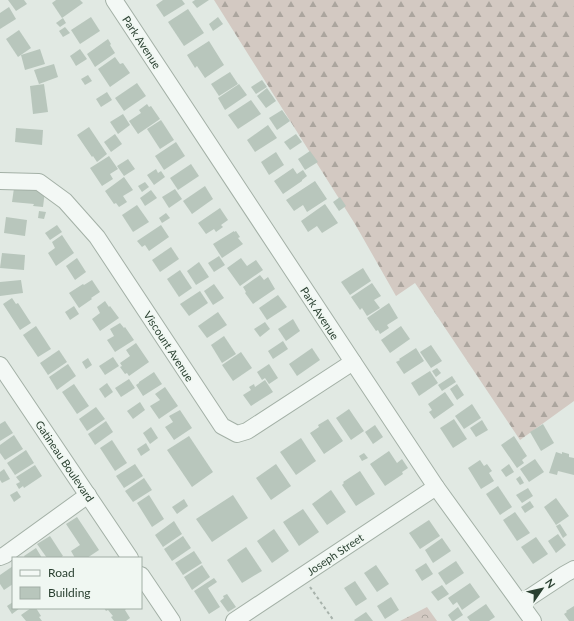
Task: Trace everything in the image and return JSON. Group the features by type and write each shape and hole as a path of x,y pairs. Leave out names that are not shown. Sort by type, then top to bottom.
{"street":[{"name":"Park Avenue","path":"114,0 436,486 533,621"},
{"name":"Viscount Avenue","path":"0,181 39,182 66,201 97,237 222,426 236,434 247,431 353,362"},
{"name":"Gatineau Boulevard","path":"0,365 129,557"},
{"name":"Joseph Street","path":"234,621 436,486"},
{"path":"0,557 5,555 88,495"},
{"path":"521,603 574,569"},
{"path":"142,576 172,621"}],"path":[{"path":"302,576 334,621"}],"green space":[{"path":"214,0 574,0 574,401 520,440 415,283 396,296 355,224"},
{"path":"427,607 437,621 400,621"}],"building":[{"path":"8,0 24,0 27,4 16,11"},
{"path":"56,0 80,0 83,3 62,18 52,3"},
{"path":"163,0 182,0 185,4 164,17 156,5"},
{"path":"195,0 209,0 197,8 192,2"},
{"path":"9,7 16,19 0,29 0,13"},
{"path":"188,9 204,33 184,46 168,22"},
{"path":"91,17 100,31 80,44 71,30"},
{"path":"218,17 223,24 213,31 209,24"},
{"path":"63,18 66,23 60,27 56,23"},
{"path":"65,27 70,33 63,37 59,31"},
{"path":"19,30 31,48 18,57 6,39"},
{"path":"108,39 115,53 95,67 87,54"},
{"path":"209,41 224,65 205,78 197,66 195,68 187,55"},
{"path":"40,49 45,64 25,70 21,55"},
{"path":"80,49 87,59 76,66 70,56"},
{"path":"115,57 120,64 123,63 130,73 110,87 98,69"},
{"path":"54,64 58,77 39,84 34,70"},
{"path":"230,72 238,84 219,96 211,84"},
{"path":"88,75 92,81 85,85 81,79"},
{"path":"262,80 267,87 256,94 251,87"},
{"path":"137,83 146,96 124,111 115,98"},
{"path":"44,84 48,112 33,114 30,86"},
{"path":"239,84 247,95 225,110 218,98"},
{"path":"267,88 276,101 266,108 257,96"},
{"path":"107,92 112,100 101,107 96,99"},
{"path":"251,100 261,114 238,129 228,115"},
{"path":"147,104 149,107 151,106 160,119 138,134 129,121 141,113 139,110"},
{"path":"282,110 290,121 277,130 269,118"},
{"path":"123,114 130,125 118,134 110,122"},
{"path":"161,120 174,140 160,149 147,129"},
{"path":"268,125 277,138 255,152 247,140"},
{"path":"89,127 107,154 97,162 77,135"},
{"path":"16,128 43,130 42,145 15,142"},
{"path":"115,134 122,144 111,152 104,142"},
{"path":"296,134 302,142 290,150 284,142"},
{"path":"176,142 185,156 164,170 155,156"},
{"path":"310,151 318,162 305,170 298,159"},
{"path":"276,152 284,165 269,175 261,162"},
{"path":"109,156 118,169 110,174 113,179 102,186 90,168"},
{"path":"128,159 135,169 124,176 117,166"},
{"path":"191,164 199,176 178,190 170,178"},
{"path":"293,168 297,174 303,170 307,176 283,194 274,181"},
{"path":"156,169 158,173 161,171 165,177 154,185 147,175"},
{"path":"124,177 133,190 123,196 127,202 119,207 116,203 114,204 105,191"},
{"path":"315,181 327,199 307,212 303,205 294,211 286,200"},
{"path":"145,182 149,187 142,192 138,186"},
{"path":"205,186 213,199 192,214 183,201"},
{"path":"14,188 45,191 43,207 33,206 34,204 12,202"},
{"path":"175,189 182,199 169,208 162,197"},
{"path":"151,190 157,198 145,206 140,198"},
{"path":"340,197 346,206 339,211 333,202"},
{"path":"325,204 338,223 322,233 317,226 308,232 301,221"},
{"path":"137,205 149,222 133,232 122,215"},
{"path":"220,208 228,220 221,225 223,227 216,232 214,229 206,234 198,223"},
{"path":"39,211 46,212 44,219 38,218"},
{"path":"166,213 170,218 162,223 159,218"},
{"path":"6,217 27,220 25,236 4,233"},
{"path":"57,225 62,232 50,240 45,233"},
{"path":"161,225 169,237 149,251 145,245 142,247 137,241"},
{"path":"236,231 240,237 238,238 243,244 222,258 213,244"},
{"path":"62,235 74,253 56,266 48,253 55,248 52,242"},
{"path":"171,247 179,259 160,272 152,260"},
{"path":"2,253 25,255 24,270 0,268"},
{"path":"219,256 225,265 214,272 208,263"},
{"path":"77,258 86,272 75,280 66,266"},
{"path":"241,258 247,266 256,260 263,270 240,286 227,268"},
{"path":"199,262 209,277 196,285 187,271"},
{"path":"363,268 371,281 350,295 341,282"},
{"path":"180,270 192,288 179,297 167,279"},
{"path":"260,275 264,280 268,277 275,289 253,304 245,293 246,292 243,287"},
{"path":"21,280 23,293 0,296 0,282"},
{"path":"92,280 100,292 79,308 69,293"},
{"path":"372,283 381,296 374,300 380,308 367,316 362,308 360,310 351,297"},
{"path":"214,284 224,298 213,305 204,291"},
{"path":"200,291 208,303 189,316 180,304"},
{"path":"278,295 287,307 267,320 259,308"},
{"path":"12,298 16,304 18,303 31,323 20,330 3,304"},
{"path":"105,301 119,318 100,331 92,319 100,313 97,307"},
{"path":"389,303 398,318 387,325 389,328 380,334 378,330 376,331 367,318"},
{"path":"74,306 79,314 70,320 65,312"},
{"path":"218,312 227,325 207,338 198,326"},
{"path":"293,319 300,331 286,341 278,329"},
{"path":"265,322 270,329 260,337 254,329"},
{"path":"120,323 124,328 125,327 134,340 115,352 107,340 114,336 110,329"},
{"path":"36,326 51,349 38,357 23,335"},
{"path":"401,326 410,339 390,353 381,340"},
{"path":"224,336 236,354 222,363 211,345"},
{"path":"283,341 288,349 273,359 268,351"},
{"path":"136,343 149,362 129,376 127,373 125,374 120,367 122,366 120,363 130,356 126,350"},
{"path":"431,345 442,361 431,368 420,352"},
{"path":"312,348 320,360 297,376 289,364"},
{"path":"416,348 424,361 404,374 396,362"},
{"path":"59,350 67,362 48,375 40,363"},
{"path":"241,352 252,368 233,381 222,365"},
{"path":"113,357 119,366 105,375 99,366"},
{"path":"88,358 92,365 86,369 82,362"},
{"path":"68,364 76,376 57,390 49,377"},
{"path":"269,364 278,378 269,384 265,378 262,380 257,372"},
{"path":"437,368 441,373 436,377 432,371"},
{"path":"430,371 438,383 419,396 411,383"},
{"path":"154,372 162,384 143,396 136,385"},
{"path":"452,376 456,382 442,391 438,385"},
{"path":"129,379 135,388 121,397 115,388"},
{"path":"265,380 273,392 251,406 243,395 251,390 249,387 254,384 255,387"},
{"path":"107,383 113,392 105,398 99,389"},
{"path":"74,384 89,406 77,414 62,392"},
{"path":"457,384 464,395 457,400 450,389"},
{"path":"165,387 178,406 159,419 150,406 160,400 155,394"},
{"path":"445,392 454,405 434,419 429,412 432,410 428,404"},
{"path":"140,402 145,410 133,419 127,411"},
{"path":"472,404 481,418 464,429 455,416"},
{"path":"96,407 105,419 87,431 79,419"},
{"path":"349,409 364,431 351,440 336,418"},
{"path":"180,410 192,428 174,440 165,427 173,422 169,416"},
{"path":"328,419 343,441 324,454 310,433 319,427 318,425"},
{"path":"454,419 467,439 453,448 440,428"},
{"path":"482,420 488,430 476,437 470,428"},
{"path":"5,421 13,433 0,441 0,424"},
{"path":"106,421 113,432 95,445 88,434"},
{"path":"543,424 554,443 541,451 530,432"},
{"path":"375,425 383,437 373,444 365,432"},
{"path":"151,427 158,438 150,444 143,433"},
{"path":"14,435 23,449 5,460 0,453 0,445"},
{"path":"189,436 213,472 192,487 167,450"},
{"path":"514,436 527,456 522,460 524,463 517,468 501,445"},
{"path":"301,438 316,461 296,475 280,452"},
{"path":"112,440 127,463 115,471 100,448"},
{"path":"146,443 150,450 141,456 137,449"},
{"path":"26,450 34,463 15,475 7,463"},
{"path":"389,451 397,463 402,459 408,468 402,472 403,474 385,486 370,464"},
{"path":"556,452 569,454 569,457 574,458 574,475 558,471 557,475 549,473"},
{"path":"364,453 368,458 362,461 359,456"},
{"path":"535,459 544,472 529,482 520,469"},
{"path":"480,460 484,466 487,464 492,471 489,473 494,481 481,489 468,468"},
{"path":"135,464 143,476 124,488 116,476"},
{"path":"276,464 291,486 271,500 256,478"},
{"path":"509,464 514,472 506,477 501,470"},
{"path":"35,465 42,476 24,488 23,486 19,489 16,484 20,482 16,477"},
{"path":"4,469 10,479 2,483 0,480 0,472"},
{"path":"360,471 375,494 356,506 342,485 344,483 343,482"},
{"path":"520,476 524,483 520,485 516,479"},
{"path":"144,478 152,490 133,502 125,491"},
{"path":"498,486 512,507 500,515 486,494"},
{"path":"528,488 533,496 522,503 516,495"},
{"path":"331,490 346,512 327,525 312,504"},
{"path":"17,491 21,497 14,502 10,495"},
{"path":"149,495 164,519 152,527 137,503"},
{"path":"233,495 248,518 212,542 196,519"},
{"path":"556,498 569,516 556,525 544,507"},
{"path":"184,499 188,506 177,514 172,507"},
{"path":"530,501 534,507 525,513 521,507"},
{"path":"303,509 319,532 299,546 283,522"},
{"path":"515,512 530,533 517,541 503,520"},
{"path":"77,517 99,550 88,557 74,557 71,551 80,545 66,524"},
{"path":"429,520 440,536 420,549 409,533"},
{"path":"174,521 182,534 163,547 155,535"},
{"path":"560,524 567,535 563,538 556,526"},
{"path":"274,529 289,551 272,563 257,541"},
{"path":"558,534 566,545 556,553 548,541"},
{"path":"50,536 63,556 46,557 37,544"},
{"path":"183,536 191,548 172,561 164,549"},
{"path":"536,537 548,554 533,564 521,547"},
{"path":"442,538 451,551 433,563 425,550"},
{"path":"246,547 262,571 242,583 227,560"},
{"path":"36,548 41,557 24,557"},
{"path":"194,551 202,563 183,575 175,563"},
{"path":"456,561 464,573 446,585 438,573"},
{"path":"426,563 433,574 422,581 415,570"},
{"path":"202,565 210,577 192,590 184,577"},
{"path":"376,565 389,584 377,592 364,573"},
{"path":"12,567 12,585 4,590 0,584 0,575"},
{"path":"214,578 217,582 208,588 220,607 209,614 194,591"},
{"path":"355,581 367,599 356,606 344,588"},
{"path":"470,583 480,597 462,610 457,602 453,605 448,598"},
{"path":"442,585 449,594 438,601 431,592"},
{"path":"227,594 236,607 228,612 220,601 224,598 223,596"},
{"path":"391,597 399,610 385,619 377,606"},
{"path":"12,603 12,609 19,609 12,614 7,606"},
{"path":"486,604 495,617 489,621 470,621 467,617"},
{"path":"574,606 574,621 569,621 564,614"},
{"path":"458,607 463,615 452,621 448,615"},
{"path":"30,609 37,609 42,621 26,621 21,615"},
{"path":"105,609 126,609 125,610 130,618 126,621 114,621 111,617 113,616 108,610 106,611"},
{"path":"366,612 373,621 354,620"}]}
